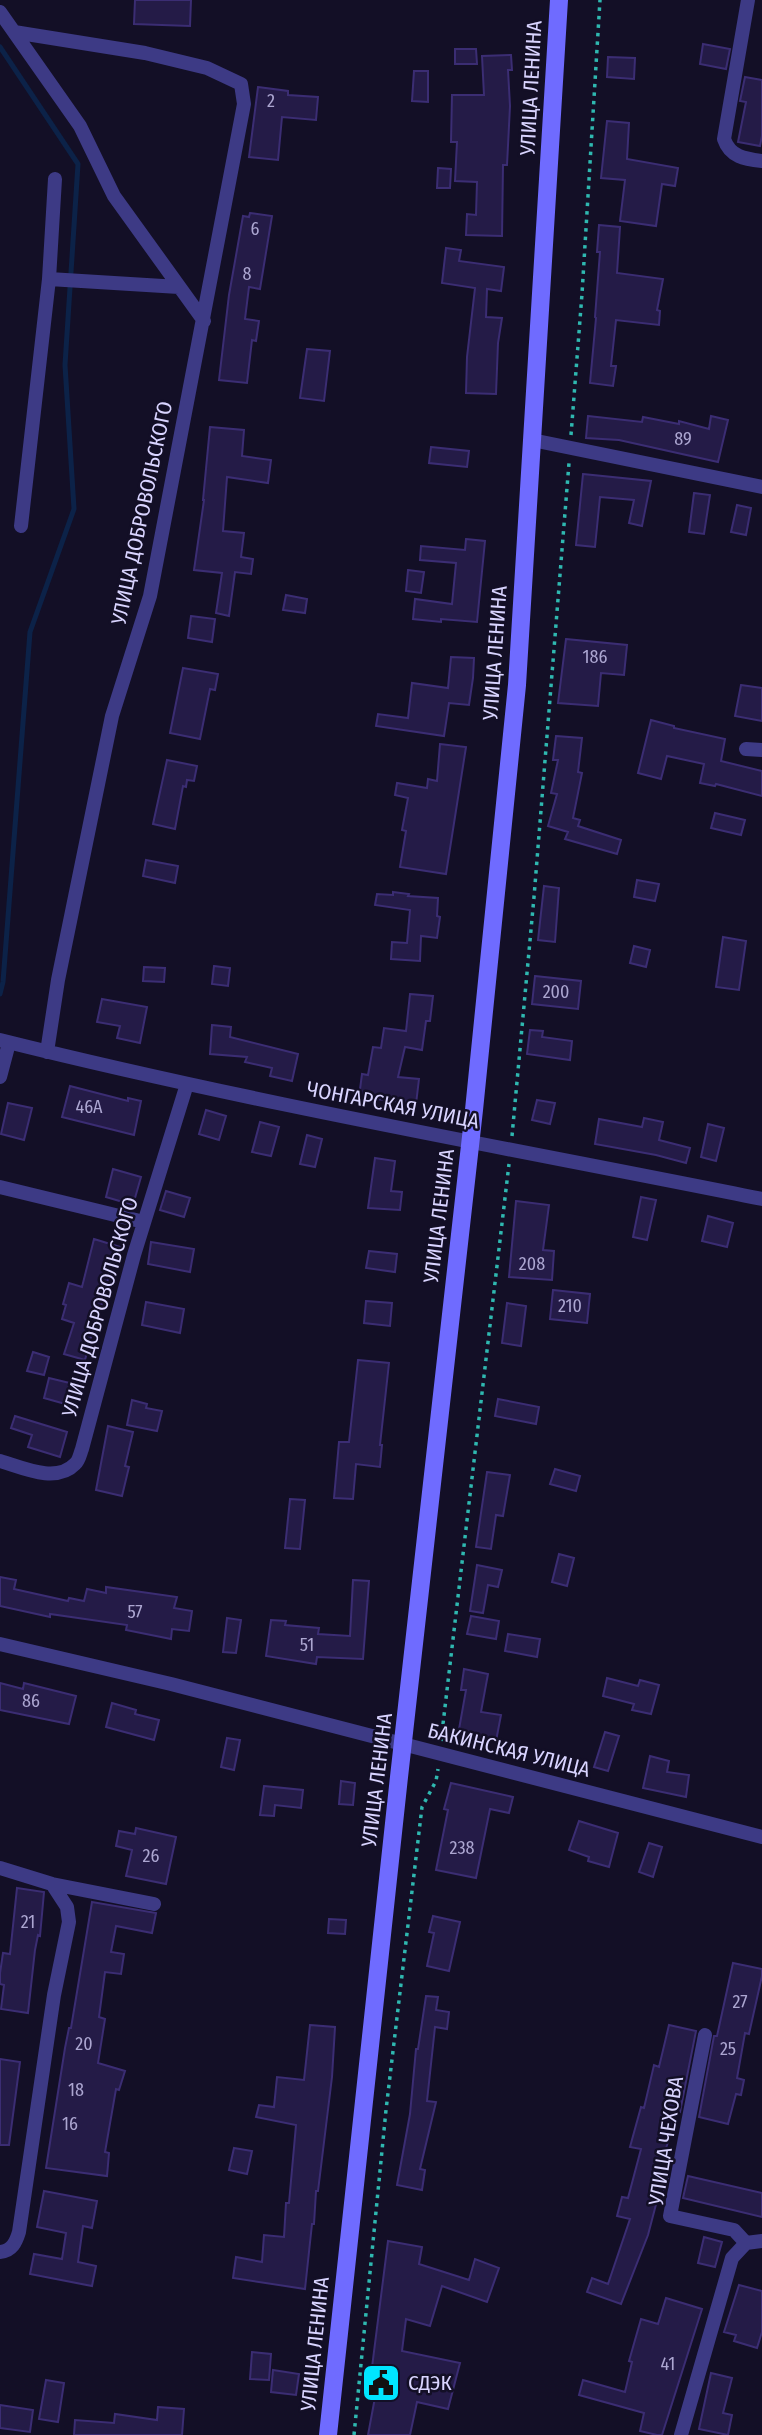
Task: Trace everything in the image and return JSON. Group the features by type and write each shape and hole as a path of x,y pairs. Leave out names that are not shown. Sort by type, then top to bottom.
{"street":[{"name":"УЛИЦА ЛЕНИНА","path":"328,2435 470,1142 517,685 559,0"},
{"path":"748,0 724,139 735,155 762,161"},
{"path":"0,12 80,127 114,196 204,321"},
{"name":"УЛИЦА ДОБРОВОЛЬСКОГО","path":"14,32 145,53 207,68 241,84 244,104 150,596 112,716 58,980 47,1052"},
{"path":"21,526 50,279 55,180"},
{"path":"50,279 179,287"},
{"path":"532,440 762,487"},
{"path":"746,749 762,750"},
{"path":"0,1077 9,1043"},
{"name":"ЧОНГАРСКАЯ УЛИЦА","path":"9,1043 187,1084 762,1199"},
{"name":"УЛИЦА ДОБРОВОЛЬСКОГО","path":"0,1461 52,1473 66,1470 76,1464 144,1222 187,1084"},
{"path":"0,1187 144,1222"},
{"name":"БАКИНСКАЯ УЛИЦА","path":"0,1644 172,1684 762,1837"},
{"path":"0,1868 52,1884 154,1904"},
{"path":"0,2252 14,2245 19,2232 54,1994 69,1922 67,1907 52,1884"},
{"name":"УЛИЦА ЧЕХОВА","path":"705,2035 670,2216 734,2230 747,2244"},
{"path":"681,2435 732,2258 747,2244 762,2241"}],"path":[{"path":"354,2435 386,2110 420,1820 422,1807 436,1782 440,1754 510,1149 534,897 570,449 600,0"}],"building":[{"path":"135,0 191,0 190,26 134,24"},
{"path":"703,44 730,49 726,69 700,64"},
{"path":"455,49 476,49 477,64 455,64"},
{"path":"511,55 512,70 508,70 510,106 507,165 503,165 502,236 466,235 467,214 476,215 477,182 455,181 457,142 451,142 452,95 484,95 482,56"},
{"path":"608,57 635,58 634,79 607,77"},
{"path":"414,71 428,71 428,102 412,101"},
{"path":"745,77 762,80 760,146 738,142 746,102 740,101"},
{"path":"258,87 288,91 288,95 318,97 316,120 282,117 278,160 249,157"},
{"path":"607,121 629,123 627,159 678,168 675,186 662,184 656,226 620,221 625,180 601,178"},
{"path":"438,168 451,169 450,188 437,188"},
{"path":"250,213 272,216 260,289 249,287 245,319 259,321 256,341 252,340 247,383 219,380 229,295 243,216 249,217"},
{"path":"599,225 620,227 617,273 663,279 657,310 660,311 659,325 616,320 611,366 616,366 613,386 590,383 600,252 597,252"},
{"path":"446,248 461,250 459,261 504,267 501,291 487,289 486,317 502,318 496,394 466,393 475,288 442,283"},
{"path":"307,349 330,351 324,401 300,398"},
{"path":"588,416 642,422 643,417 679,424 679,421 709,429 711,416 728,420 718,462 619,440 586,438"},
{"path":"210,427 244,430 242,456 271,460 268,483 227,477 223,531 244,533 241,557 253,559 251,574 235,572 229,616 216,613 222,573 194,570 204,500"},
{"path":"431,447 469,451 467,467 429,463"},
{"path":"583,474 651,481 642,526 629,523 634,500 600,497 595,547 576,545"},
{"path":"694,493 710,495 704,534 689,532"},
{"path":"737,505 751,508 746,535 731,532"},
{"path":"466,539 485,541 477,622 413,619 415,599 452,604 456,563 420,560 421,546 465,550"},
{"path":"408,570 424,572 421,593 406,591"},
{"path":"286,595 307,599 305,613 283,610"},
{"path":"191,616 215,619 212,642 188,638"},
{"path":"566,639 627,645 624,675 601,673 598,706 558,703"},
{"path":"451,657 474,658 473,678 469,705 449,703 444,736 376,726 378,714 408,718 412,683 448,688"},
{"path":"183,668 218,674 215,690 210,689 200,739 170,733"},
{"path":"741,685 762,688 762,721 735,716"},
{"path":"651,720 725,739 721,761 762,771 762,796 716,784 700,783 704,764 667,756 661,779 638,773"},
{"path":"556,736 582,738 578,772 582,773 573,818 580,820 578,826 621,840 617,854 565,839 568,832 548,826 557,794 551,793 558,760 553,760"},
{"path":"440,744 466,747 446,874 400,867 406,831 402,830 408,798 395,795 397,783 427,788 428,779 437,781"},
{"path":"167,760 197,766 194,781 187,780 186,787 183,786 175,829 153,824"},
{"path":"715,813 745,820 741,835 711,828"},
{"path":"146,860 178,866 175,883 143,876"},
{"path":"637,880 659,884 655,901 634,897"},
{"path":"544,886 559,888 555,942 538,940"},
{"path":"393,892 438,898 437,916 440,917 437,938 421,936 420,961 391,959 392,942 407,943 410,910 375,905 377,894 393,895"},
{"path":"723,937 746,941 739,990 716,987"},
{"path":"634,946 650,950 646,967 630,963"},
{"path":"214,966 230,968 228,986 212,984"},
{"path":"144,967 165,968 164,982 143,981"},
{"path":"535,976 581,981 578,1009 532,1004"},
{"path":"410,994 433,996 422,1050 405,1047 398,1077 419,1079 416,1104 359,1097 362,1074 368,1075 373,1047 381,1048 384,1028 406,1031"},
{"path":"102,999 147,1007 140,1043 117,1038 120,1026 97,1022"},
{"path":"212,1025 231,1027 230,1037 298,1054 292,1081 270,1076 272,1068 245,1062 247,1057 210,1054"},
{"path":"530,1030 543,1031 542,1037 572,1041 570,1060 527,1054"},
{"path":"70,1086 128,1101 128,1098 141,1101 134,1135 62,1117"},
{"path":"537,1100 555,1103 550,1124 532,1120"},
{"path":"8,1103 32,1108 24,1140 1,1134"},
{"path":"206,1110 226,1116 219,1140 199,1134"},
{"path":"644,1118 663,1122 659,1140 690,1148 686,1163 595,1144 599,1119 642,1127"},
{"path":"260,1122 279,1127 271,1156 252,1152"},
{"path":"708,1124 724,1128 716,1161 701,1157"},
{"path":"307,1135 322,1139 315,1167 300,1164"},
{"path":"375,1158 395,1161 391,1191 402,1192 400,1210 368,1208"},
{"path":"113,1169 141,1177 133,1205 106,1197"},
{"path":"166,1191 190,1198 184,1217 160,1210"},
{"path":"641,1197 656,1200 647,1240 633,1237"},
{"path":"516,1201 549,1205 543,1250 554,1251 552,1280 509,1277"},
{"path":"708,1216 733,1223 727,1247 702,1241"},
{"path":"94,1239 120,1247 114,1264 112,1263 85,1360 64,1354 74,1323 62,1319 66,1305 63,1304 69,1283 82,1287"},
{"path":"151,1242 194,1249 190,1272 148,1264"},
{"path":"369,1251 397,1254 395,1272 366,1268"},
{"path":"553,1290 590,1294 587,1323 550,1319"},
{"path":"366,1301 392,1303 390,1326 364,1323"},
{"path":"146,1302 184,1309 180,1333 142,1325"},
{"path":"507,1303 526,1306 521,1346 502,1343"},
{"path":"33,1352 49,1357 44,1375 27,1371"},
{"path":"358,1360 389,1363 380,1467 356,1464 353,1499 334,1498 339,1442 349,1442"},
{"path":"49,1378 82,1386 76,1407 44,1398"},
{"path":"498,1399 539,1407 536,1424 495,1416"},
{"path":"132,1400 147,1404 146,1408 162,1411 157,1431 127,1425"},
{"path":"15,1416 67,1432 60,1457 28,1447 32,1435 11,1428"},
{"path":"108,1426 133,1432 125,1466 129,1467 122,1496 96,1490"},
{"path":"555,1469 580,1476 576,1491 550,1484"},
{"path":"487,1472 510,1475 503,1516 496,1515 491,1549 476,1547"},
{"path":"290,1499 305,1500 300,1549 285,1548"},
{"path":"559,1554 574,1558 567,1586 552,1582"},
{"path":"477,1565 502,1570 498,1587 488,1585 483,1613 470,1611"},
{"path":"0,1577 16,1580 14,1589 68,1601 69,1598 84,1601 87,1589 106,1593 106,1587 177,1597 174,1608 192,1611 189,1631 172,1629 171,1639 126,1630 127,1625 50,1614 50,1617 0,1606"},
{"path":"353,1580 369,1581 363,1659 317,1657 316,1664 266,1656 271,1620 286,1621 285,1625 319,1628 318,1634 350,1636"},
{"path":"471,1616 499,1621 496,1639 467,1634"},
{"path":"227,1618 241,1620 236,1653 223,1652"},
{"path":"508,1634 540,1639 537,1657 505,1651"},
{"path":"464,1669 488,1674 481,1712 501,1715 496,1741 458,1735 466,1690 461,1690"},
{"path":"607,1678 638,1686 640,1680 659,1685 651,1714 632,1710 634,1704 603,1696"},
{"path":"0,1683 23,1689 24,1683 76,1696 69,1724 0,1710"},
{"path":"112,1703 136,1710 135,1714 159,1720 154,1740 106,1727"},
{"path":"605,1732 619,1736 608,1771 594,1767"},
{"path":"227,1738 240,1740 234,1770 221,1767"},
{"path":"650,1756 669,1761 667,1772 689,1775 686,1797 643,1788"},
{"path":"341,1781 355,1783 353,1805 339,1804"},
{"path":"451,1783 513,1797 509,1813 490,1809 476,1878 436,1870 448,1810 444,1809"},
{"path":"264,1786 303,1790 301,1808 275,1805 274,1816 260,1815"},
{"path":"579,1821 618,1833 609,1867 588,1861 589,1857 569,1850"},
{"path":"136,1828 176,1837 166,1884 126,1876 132,1850 116,1846 119,1831 135,1834"},
{"path":"649,1843 662,1847 653,1877 639,1872"},
{"path":"17,1888 44,1892 28,2013 1,2009 4,1985 0,1984 0,1973 3,1953 10,1954"},
{"path":"92,1902 156,1913 152,1933 116,1926 111,1952 124,1954 121,1974 105,1972 99,2017 105,2019 98,2063 125,2071 119,2090 116,2089 105,2152 109,2153 107,2176 46,2168"},
{"path":"433,1916 460,1922 449,1971 427,1966 434,1933 429,1932"},
{"path":"329,1919 346,1920 345,1934 328,1933"},
{"path":"733,1963 762,1969 762,1976 749,2034 745,2033 737,2078 744,2080 741,2095 736,2094 728,2124 699,2117 714,2036 717,2036"},
{"path":"426,1996 438,1997 436,2010 449,2012 447,2029 435,2027 427,2101 436,2102 420,2169 425,2170 422,2190 397,2185"},
{"path":"310,2025 335,2027 332,2077 305,2289 233,2278 236,2257 262,2262 264,2235 284,2237 296,2125 256,2117 259,2105 274,2107 277,2077 304,2080"},
{"path":"669,2025 696,2031 680,2112 676,2111 661,2168 669,2172 668,2178 662,2194 659,2193 648,2235 621,2304 587,2292 592,2278 608,2284 630,2219 617,2216 622,2197 628,2198 641,2149 630,2147 641,2107 644,2108 654,2065 659,2067"},
{"path":"0,2059 20,2062 9,2145 0,2145"},
{"path":"234,2148 252,2151 247,2174 229,2170"},
{"path":"688,2176 762,2193 762,2217 683,2198"},
{"path":"44,2191 97,2201 92,2228 83,2226 78,2262 96,2266 92,2286 30,2274 34,2254 62,2259 66,2233 37,2227"},
{"path":"704,2237 722,2242 715,2267 698,2263"},
{"path":"388,2241 422,2247 419,2264 469,2280 475,2259 499,2268 487,2302 442,2286 430,2326 406,2319 402,2351 460,2363 448,2409 417,2402 410,2435 368,2435 376,2392 369,2391"},
{"path":"739,2285 762,2291 762,2332 757,2348 734,2341 736,2335 724,2332"},
{"path":"666,2298 702,2309 662,2435 657,2435 640,2431 644,2413 579,2395 583,2380 625,2392 632,2362 629,2361 641,2319 658,2324"},
{"path":"252,2352 271,2354 269,2380 250,2379"},
{"path":"273,2370 299,2374 296,2395 271,2392"},
{"path":"711,2373 732,2378 723,2413 732,2415 728,2435 699,2429"},
{"path":"46,2380 64,2383 58,2422 39,2419"},
{"path":"0,2405 33,2410 30,2432 0,2428"},
{"path":"158,2407 184,2409 182,2435 74,2435 75,2420 114,2423 115,2414 157,2420"}],"waterway":[{"path":"0,47 78,164 65,365 74,509 30,632 0,994"}],"place":[{"name":"СДЭК","path":"381,2383"}]}
